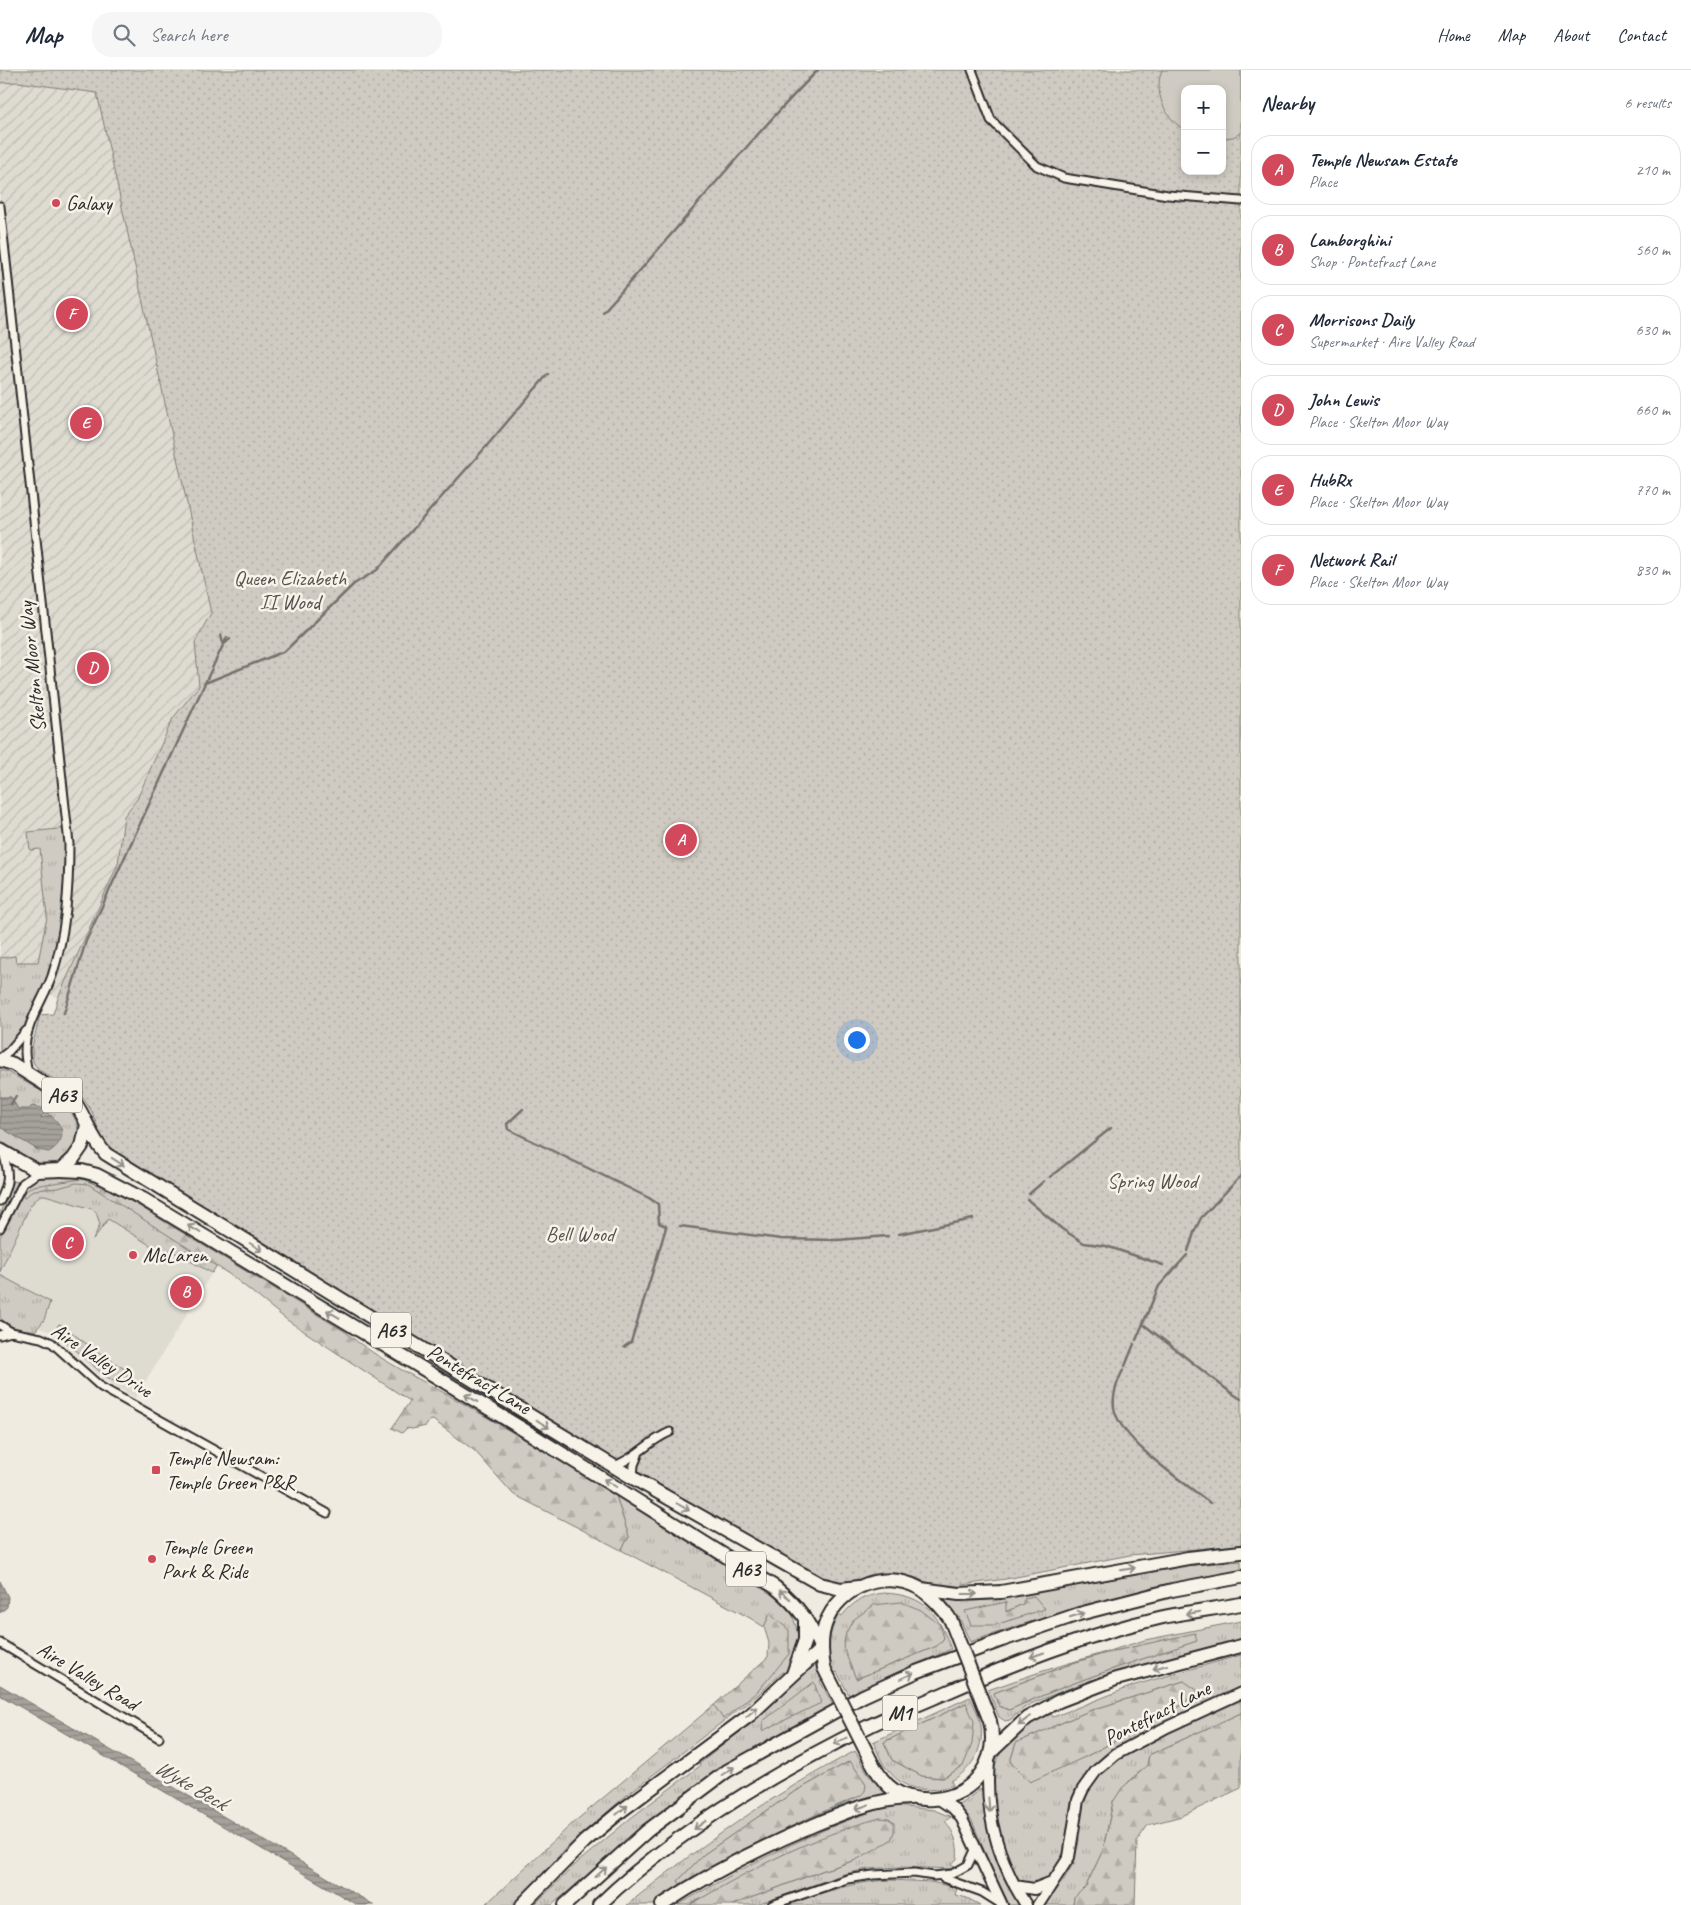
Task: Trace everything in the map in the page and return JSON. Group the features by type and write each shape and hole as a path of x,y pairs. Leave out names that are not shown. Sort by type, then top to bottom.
{"highway":[{"name":"A63","path":"0,1059 13,1064 76,1104 87,1125 82,1146 73,1159 60,1170 40,1172"},
{"name":"Pontefract Lane","path":"87,1125 91,1136 106,1154 613,1466 820,1584 841,1589 884,1580 900,1582 921,1589 959,1594 1000,1592 1188,1558 1241,1552"},
{"path":"1,1151 28,1168 40,1172"},
{"name":"Pontefract Lane","path":"60,1170 82,1171 97,1176 143,1199 534,1436 775,1587 794,1603 805,1616 821,1650"},
{"name":"M1","path":"565,1905 647,1831 727,1771 863,1696 916,1672 1079,1614 1172,1590 1241,1577"},
{"path":"858,1586 846,1594 831,1613 823,1632 821,1650 824,1668 871,1761 883,1780 894,1790 910,1798"},
{"path":"662,1905 731,1864 794,1833 872,1803 910,1798 926,1800 949,1797 966,1789 976,1781 986,1766 990,1754 992,1732 990,1721 951,1621 943,1609 921,1589"},
{"name":"M1","path":"599,1905 647,1863 727,1805 807,1758 870,1725 1011,1664 1080,1640 1159,1618 1241,1604"},
{"path":"791,1678 805,1640 805,1616"},
{"path":"990,1754 1027,1718 1059,1701 1116,1679 1241,1646"},
{"path":"522,1905 585,1841 621,1811 750,1715 821,1650"}],"street":[{"path":"972,70 991,120 1036,166 1064,178 1168,194 1241,201"},
{"name":"Skelton Moor Way","path":"0,206 69,844 68,893 52,976 28,1029 0,1059"},
{"name":"Skelton Moor Way","path":"28,1029 25,1053 28,1075"},
{"path":"0,1201 8,1180 8,1167 1,1151"},
{"path":"0,1228 23,1183 40,1172"},
{"name":"Aire Valley Drive","path":"0,1325 11,1332 41,1338 52,1343 101,1387 328,1512"},
{"name":"Aire Valley Drive","path":"0,1335 11,1332"},
{"path":"613,1466 627,1461 659,1437 670,1432"},
{"path":"633,1478 634,1465 638,1454"},
{"name":"Aire Valley Road","path":"0,1643 159,1738"},
{"name":"Pontefract Lane","path":"1038,1905 1063,1868 1068,1856 1075,1815 1081,1795 1090,1779 1106,1761 1165,1728 1241,1693"},
{"path":"990,1754 988,1773 989,1811 994,1833 1003,1861 1026,1905"},
{"path":"939,1799 954,1809 962,1818 1002,1905"},
{"path":"934,1876 948,1876 963,1869 971,1861 976,1848"},
{"path":"772,1905 847,1879 894,1873 914,1873 934,1876 965,1885 993,1898 1002,1905"},
{"path":"1015,1886 1034,1889 1052,1882"}],"shaded area":[{"path":"18,82 97,93 211,613 195,642 199,686 173,718 136,799 124,816 118,864 58,998 20,981 0,1023 0,83"},
{"path":"0,1097 11,1097 18,1109 29,1109 32,1106 42,1108 49,1113 42,1115 41,1118 50,1115 59,1124 62,1134 55,1148 49,1152 38,1150 0,1127"},
{"path":"39,1195 45,1195 92,1209 166,1255 170,1250 212,1273 135,1398 103,1379 53,1333 39,1328 41,1325 0,1275 30,1206"},
{"path":"0,1581 8,1597 7,1607 0,1613"},
{"path":"0,1685 374,1905 357,1905 0,1695"}],"green space":[{"path":"0,70 1241,70 1241,1545 1130,1555 1006,1579 962,1585 961,1589 938,1586 913,1577 892,1574 840,1583 811,1577 644,1475 612,1459 118,1155 106,1144 84,1099 39,1070 34,1064 32,1047 40,1015 53,1014 58,998 118,864 124,816 137,799 173,718 199,686 195,642 211,613 97,93 18,82 0,83"},
{"path":"1162,70 1241,70 1241,133 1226,138 1226,85 1181,85 1181,127 1172,119 1163,104 1160,96"},
{"path":"68,828 69,893 52,976 28,1029 0,1058 0,958 15,956 16,962 38,962 47,917 40,849 30,850 28,832"},
{"path":"0,1070 8,1072 42,1091 72,1114 78,1131 74,1148 69,1155 53,1163 39,1163 0,1140"},
{"path":"77,1176 95,1181 112,1190 222,1257 212,1273 170,1250 166,1255 108,1219 93,1240 100,1224 96,1212 92,1209 45,1195 40,1195 30,1206 0,1272 0,1237 21,1193 30,1184 29,1181 38,1177"},
{"path":"82,1179 110,1190 134,1203 344,1331 372,1352 483,1415 616,1496 629,1537 621,1550 513,1494 475,1451 433,1420 429,1421 426,1426 412,1429 407,1428 402,1433 392,1428 410,1401 287,1320 232,1276 88,1184 76,1183 58,1188 34,1190 24,1198 22,1194 33,1186"},
{"path":"13,1181 18,1182 0,1219 0,1213"},
{"path":"0,1275 50,1302 44,1320 36,1330 16,1328 7,1324 0,1317"},
{"path":"59,1324 131,1373 123,1383 118,1384 104,1375 60,1336 56,1329"},
{"path":"616,1496 782,1601 793,1616 798,1635 798,1656 786,1674 783,1672 759,1694 628,1794 565,1849 515,1905 485,1905 573,1823 714,1705 723,1718 789,1654 770,1614 764,1627 621,1550 629,1537"},
{"path":"1241,1561 1241,1570 1104,1600 970,1642 959,1617 956,1618 951,1607 944,1600 975,1601 998,1599 1194,1565","holes":["1006,1603 1005,1612 1023,1604 1045,1608 995,1625"]},
{"path":"877,1594 898,1595 920,1602 928,1608 941,1625 951,1649 849,1695 837,1672 834,1673 831,1665 829,1658 830,1636 839,1614 842,1616 855,1603","holes":["944,1638 937,1646 856,1679"]},
{"path":"1034,1596 1045,1609 995,1625 971,1625 965,1611 1006,1602 1006,1612 1023,1604 1025,1598"},
{"path":"901,1602 921,1610 940,1625 944,1638 937,1646 856,1679 843,1647 846,1633 853,1620 874,1605"},
{"path":"770,1614 789,1630 789,1654 758,1691 723,1719 714,1705 768,1657 769,1643 764,1627"},
{"path":"1241,1621 1241,1640 1088,1681 1035,1702 1024,1708 1010,1720 1005,1721 999,1717 988,1690 1145,1640","holes":["1195,1634 1196,1641 1078,1681 1009,1710 994,1693 1073,1663 1110,1652"]},
{"path":"1195,1633 1197,1641 1078,1681 1009,1710 999,1706 994,1693 1073,1663 1110,1652"},
{"path":"1241,1655 1241,1688 1125,1742 1107,1753 1088,1771 1078,1786 1072,1800 1066,1844 1055,1869 1042,1881 1035,1883 1027,1883 1018,1878 1001,1837 994,1803 994,1773 1001,1752 1020,1732 1043,1717 1051,1714 1053,1717 1135,1685","holes":["1184,1681 1182,1705 1085,1757 1010,1762 1016,1743 1089,1711"]},
{"path":"815,1664 822,1680 820,1681 833,1705 768,1742 641,1829 552,1905 534,1905 577,1863 632,1817 700,1766 699,1764 756,1719"},
{"path":"1184,1681 1198,1691 1182,1705 1085,1757 1030,1782 1010,1762 1016,1743 1089,1711"},
{"path":"814,1682 821,1703 762,1731 763,1721"},
{"path":"970,1697 980,1722 980,1743 975,1758 965,1771 951,1781 953,1785 944,1788 918,1789 894,1777 881,1760 873,1742","holes":["966,1703 963,1766 943,1778 922,1776 892,1760 884,1742"]},
{"path":"1241,1697 1241,1713 1149,1755 1147,1766 1131,1779 1113,1802 1103,1850 1086,1886 1074,1898 1073,1905 1043,1905 1063,1881 1074,1862 1079,1841 1078,1821 1083,1800 1094,1777 1115,1757"},
{"path":"966,1703 974,1721 972,1744 963,1766 943,1778 922,1776 892,1760 884,1742"},
{"path":"1241,1713 1241,1788 1182,1816 1148,1825 1137,1841 1135,1905 1073,1905 1074,1898 1086,1886 1103,1850 1113,1802 1122,1788 1147,1766 1149,1755"},
{"path":"855,1751 870,1777 872,1776 887,1795 683,1887 654,1905 627,1905 737,1822","holes":["850,1761 866,1784 860,1794 838,1806 816,1813 782,1829 682,1885 678,1881 703,1855 791,1794"]},
{"path":"850,1761 866,1784 865,1791 860,1796 769,1837 681,1885 678,1881 703,1855 791,1794"},
{"path":"982,1788 989,1836 998,1860 1020,1905 1009,1905 972,1821 959,1805"},
{"path":"896,1806 934,1810 951,1817 945,1821 953,1834 956,1844 957,1859 951,1864 955,1869 900,1867 868,1869 844,1874 757,1905 732,1905 824,1870 856,1860 880,1818 803,1846 748,1873 690,1905 678,1905 753,1863 811,1835 879,1809"},
{"path":"880,1818 889,1819 894,1823 894,1832 891,1840 856,1860 824,1870 732,1905 690,1905 735,1879 806,1844 855,1825"},
{"path":"891,1880 931,1882 957,1888 955,1895 967,1898 980,1905 782,1905 799,1898 800,1900 845,1887"}],"waterway":[{"path":"603,312 736,159 818,70"},
{"path":"64,1013 86,941 205,683 285,651 354,584 377,570 548,374"},
{"path":"221,635 223,645 230,639"},
{"path":"205,683 227,637"},
{"path":"11,1104 16,1096"},
{"path":"523,1109 507,1124 508,1129 658,1204 659,1223 666,1226 665,1231 631,1342 624,1347"},
{"path":"1050,1177 1111,1128"},
{"path":"1188,1251 1201,1218 1241,1176"},
{"path":"1029,1194 1044,1181"},
{"path":"1028,1200 1062,1229 1084,1243 1106,1246 1163,1265"},
{"path":"899,1234 973,1219"},
{"path":"680,1226 781,1239 837,1240 888,1236"},
{"path":"1136,1340 1159,1286 1187,1255"},
{"path":"1143,1324 1241,1399"},
{"path":"1125,1366 1134,1344"},
{"path":"1123,1370 1114,1396 1115,1412 1121,1424 1130,1437 1156,1462 1210,1503"}],"place":[{"name":"Galaxy","path":"56,203"},
{"name":"Network Rail","path":"72,314"},
{"name":"HubRx","path":"86,423"},
{"name":"John Lewis","path":"93,668"},
{"name":"Temple Newsam Estate","path":"681,840"},
{"name":"Morrisons Daily","path":"68,1243"},
{"name":"McLaren","path":"133,1255"},
{"name":"Lamborghini","path":"186,1292"},
{"name":"Temple Newsam: Temple Green P&R","path":"156,1470"},
{"name":"Temple Green Park & Ride","path":"152,1559"}],"park label":[{"name":"Queen Elizabeth II Wood","path":"290,590"},
{"name":"Spring Wood","path":"1152,1181"},
{"name":"Bell Wood","path":"580,1234"}],"water label":[{"name":"Wyke Beck","path":"191,1785"}]}
